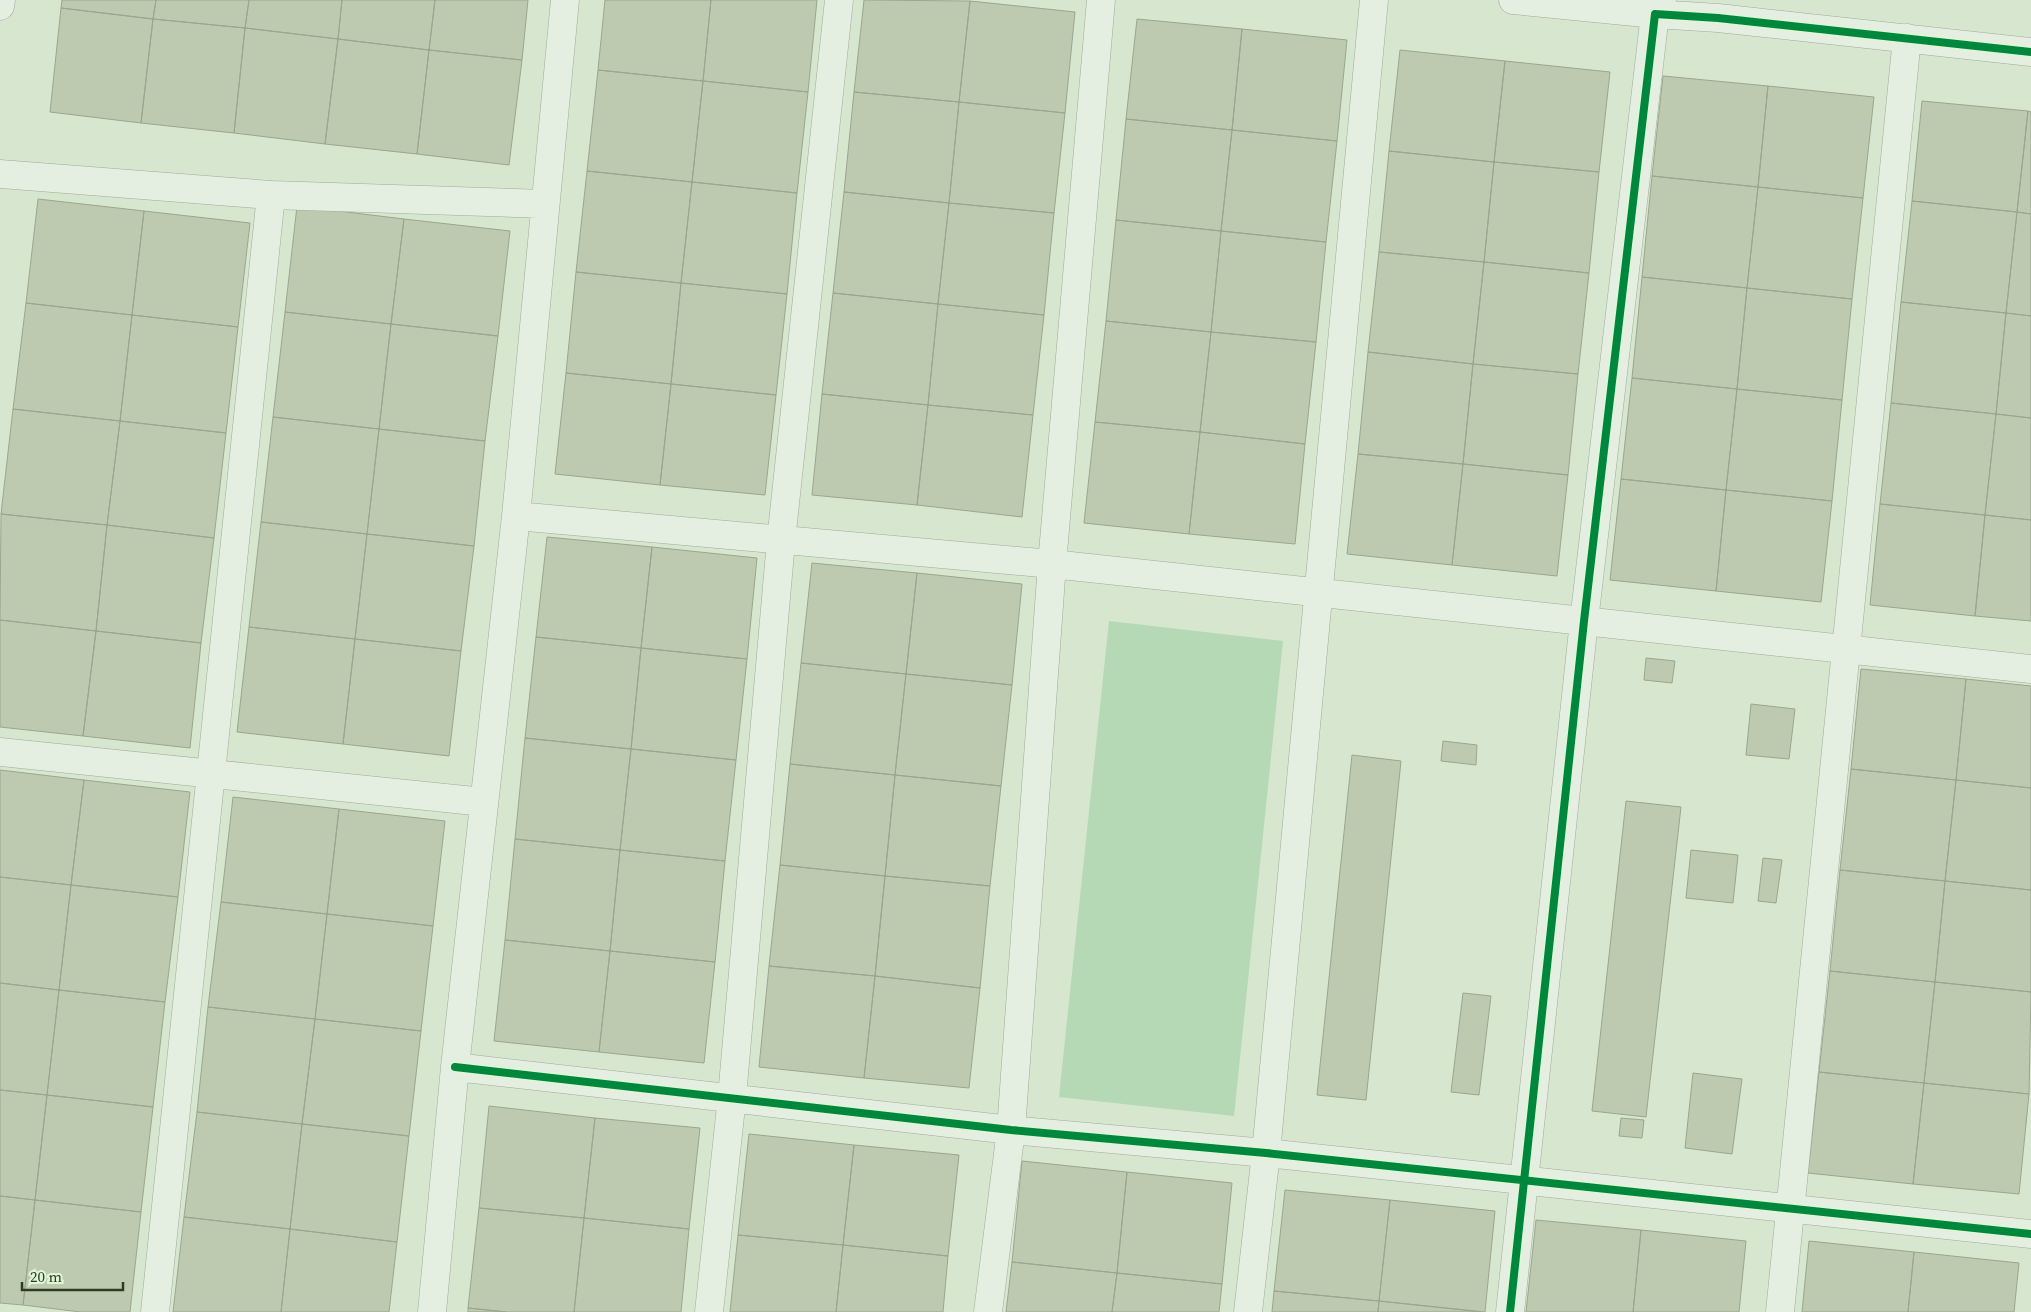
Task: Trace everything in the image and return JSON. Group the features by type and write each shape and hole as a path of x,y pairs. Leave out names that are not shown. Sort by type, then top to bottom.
{"street":[{"path":"0,6 1,0"},
{"path":"432,1312 455,1067 516,516 565,0"},
{"path":"709,1312 732,1097 781,541 839,0"},
{"path":"988,1312 1012,1130 1052,564 1101,0"},
{"path":"1248,1312 1266,1153 1374,0"},
{"path":"1513,0 1658,7 2031,52"},
{"path":"1510,1312 1522,1180 1584,621 1658,7"},
{"path":"1780,1312 1907,38"},
{"path":"0,174 271,195 545,204"},
{"path":"155,1312 271,195"},
{"path":"516,516 1052,564 2031,669"},
{"path":"0,752 484,802"},
{"path":"455,1067 1012,1130 1266,1153 2031,1234"}],"green space":[{"path":"1109,621 1283,641 1234,1116 1059,1097"}],"building":[{"path":"62,0 156,0 153,19 61,8"},
{"path":"156,0 249,0 245,28 153,19"},
{"path":"249,0 342,0 338,39 245,28"},
{"path":"342,0 435,0 429,50 338,39"},
{"path":"435,0 528,0 522,60 429,50"},
{"path":"605,0 711,0 703,81 598,70"},
{"path":"711,0 817,0 808,92 703,81"},
{"path":"864,0 970,1 959,102 854,92"},
{"path":"970,1 1075,12 1065,113 959,102"},
{"path":"61,8 153,19 141,123 50,112"},
{"path":"153,19 245,28 234,133 141,123"},
{"path":"1137,19 1242,29 1232,130 1126,119"},
{"path":"245,28 338,39 325,144 234,133"},
{"path":"1242,29 1347,40 1337,141 1232,130"},
{"path":"338,39 429,50 417,154 325,144"},
{"path":"429,50 522,60 509,165 417,154"},
{"path":"1400,50 1505,61 1494,162 1389,151"},
{"path":"1505,61 1610,72 1599,172 1494,162"},
{"path":"598,70 703,81 692,182 587,171"},
{"path":"1663,76 1768,86 1758,187 1652,176"},
{"path":"703,81 808,92 797,193 692,182"},
{"path":"1768,86 1874,97 1863,198 1758,187"},
{"path":"854,92 959,102 949,203 844,192"},
{"path":"1922,101 2028,111 2017,212 1912,201"},
{"path":"959,102 1065,113 1054,213 949,203"},
{"path":"2028,111 2031,112 2031,214 2017,212"},
{"path":"1126,119 1232,130 1221,231 1116,220"},
{"path":"1232,130 1337,141 1326,242 1221,231"},
{"path":"1389,151 1494,162 1484,262 1379,252"},
{"path":"1494,162 1599,172 1589,273 1484,262"},
{"path":"587,171 692,182 681,283 576,272"},
{"path":"1652,176 1758,187 1747,288 1642,277"},
{"path":"692,182 797,193 787,294 681,283"},
{"path":"1758,187 1863,198 1852,299 1747,288"},
{"path":"844,192 949,203 938,304 833,293"},
{"path":"38,199 144,211 132,315 26,303"},
{"path":"1912,201 2017,212 2006,313 1901,302"},
{"path":"949,203 1054,213 1044,315 938,304"},
{"path":"297,206 404,219 391,324 285,312"},
{"path":"144,211 250,223 238,327 132,315"},
{"path":"2017,212 2031,214 2031,316 2006,313"},
{"path":"404,219 510,231 498,336 391,324"},
{"path":"1116,220 1221,231 1211,332 1106,321"},
{"path":"1221,231 1326,242 1316,342 1211,332"},
{"path":"1379,252 1484,262 1473,364 1368,352"},
{"path":"1484,262 1589,273 1578,374 1473,364"},
{"path":"576,272 681,283 671,384 566,373"},
{"path":"1642,277 1747,288 1737,389 1632,378"},
{"path":"681,283 787,294 776,395 671,384"},
{"path":"1747,288 1852,299 1842,400 1737,389"},
{"path":"833,293 938,304 928,405 822,394"},
{"path":"1901,302 2006,313 1996,414 1891,403"},
{"path":"26,303 132,315 120,421 13,409"},
{"path":"938,304 1044,315 1033,415 928,405"},
{"path":"285,312 391,324 379,429 273,417"},
{"path":"2006,313 2031,316 2031,418 1996,414"},
{"path":"132,315 238,327 226,433 120,421"},
{"path":"1106,321 1211,332 1200,432 1095,422"},
{"path":"391,324 498,336 485,441 379,429"},
{"path":"1211,332 1316,342 1305,444 1200,432"},
{"path":"1368,352 1473,364 1463,464 1358,454"},
{"path":"1473,364 1578,374 1568,475 1463,464"},
{"path":"566,373 671,384 660,485 555,474"},
{"path":"1632,378 1737,389 1726,490 1621,479"},
{"path":"671,384 776,395 765,495 660,485"},
{"path":"1737,389 1842,400 1832,501 1726,490"},
{"path":"822,394 928,405 917,505 812,495"},
{"path":"1891,403 1996,414 1985,515 1880,504"},
{"path":"928,405 1033,415 1022,517 917,505"},
{"path":"13,409 120,421 107,525 1,514"},
{"path":"1996,414 2031,418 2031,520 1985,515"},
{"path":"273,417 379,429 367,534 261,522"},
{"path":"120,421 226,433 214,538 107,525"},
{"path":"1095,422 1200,432 1189,534 1084,523"},
{"path":"379,429 485,441 474,546 367,534"},
{"path":"1200,432 1305,444 1295,544 1189,534"},
{"path":"1358,454 1463,464 1452,565 1347,554"},
{"path":"1463,464 1568,475 1557,576 1452,565"},
{"path":"1621,479 1726,490 1716,591 1610,580"},
{"path":"1726,490 1832,501 1821,602 1716,591"},
{"path":"1880,504 1985,515 1975,616 1870,605"},
{"path":"1,514 107,525 96,631 0,620"},
{"path":"1985,515 2031,520 2031,621 1975,616"},
{"path":"261,522 367,534 355,639 249,627"},
{"path":"107,525 214,538 201,643 96,631"},
{"path":"367,534 474,546 461,651 355,639"},
{"path":"547,537 652,547 641,648 536,637"},
{"path":"652,547 757,558 747,659 641,648"},
{"path":"812,563 917,573 906,674 801,663"},
{"path":"917,573 1022,584 1012,685 906,674"},
{"path":"0,620 96,631 83,736 0,727"},
{"path":"249,627 355,639 343,744 237,732"},
{"path":"96,631 201,643 190,748 83,736"},
{"path":"536,637 641,648 631,749 525,738"},
{"path":"355,639 461,651 449,756 343,744"},
{"path":"641,648 747,659 736,760 631,749"},
{"path":"1646,658 1675,661 1672,683 1644,680"},
{"path":"801,663 906,674 895,775 790,764"},
{"path":"1861,669 1966,679 1956,780 1851,769"},
{"path":"906,674 1012,685 1001,786 895,775"},
{"path":"1966,679 2031,686 2031,788 1956,780"},
{"path":"1751,704 1795,709 1789,759 1746,755"},
{"path":"525,738 631,749 620,850 515,839"},
{"path":"1443,741 1477,745 1476,765 1441,761"},
{"path":"631,749 736,760 725,861 620,850"},
{"path":"1352,755 1401,761 1366,1100 1317,1095"},
{"path":"790,764 895,775 885,876 780,865"},
{"path":"1851,769 1956,780 1945,881 1840,870"},
{"path":"0,770 84,780 71,885 0,877"},
{"path":"895,775 1001,786 990,886 885,876"},
{"path":"84,780 190,792 178,897 71,885"},
{"path":"1956,780 2031,788 2031,890 1945,881"},
{"path":"233,797 339,809 327,914 221,902"},
{"path":"1626,801 1681,807 1646,1117 1592,1111"},
{"path":"339,809 445,821 433,926 327,914"},
{"path":"515,839 620,850 610,951 505,940"},
{"path":"620,850 725,861 715,962 610,951"},
{"path":"1691,850 1738,855 1733,903 1686,898"},
{"path":"1763,858 1782,860 1776,903 1758,901"},
{"path":"780,865 885,876 875,976 769,966"},
{"path":"1840,870 1945,881 1935,982 1830,971"},
{"path":"885,876 990,886 980,988 875,976"},
{"path":"0,877 71,885 59,990 0,983"},
{"path":"1945,881 2031,890 2031,992 1935,982"},
{"path":"71,885 178,897 165,1002 59,990"},
{"path":"221,902 327,914 315,1019 208,1007"},
{"path":"327,914 433,926 421,1031 315,1019"},
{"path":"505,940 610,951 599,1052 494,1041"},
{"path":"610,951 715,962 704,1063 599,1052"},
{"path":"769,966 875,976 864,1078 759,1067"},
{"path":"1830,971 1935,982 1924,1083 1819,1072"},
{"path":"875,976 980,988 969,1088 864,1078"},
{"path":"1935,982 2031,992 2029,1094 1924,1083"},
{"path":"0,983 59,990 47,1095 0,1090"},
{"path":"59,990 165,1002 153,1107 47,1095"},
{"path":"1463,993 1491,996 1479,1095 1451,1092"},
{"path":"208,1007 315,1019 302,1124 197,1112"},
{"path":"315,1019 421,1031 409,1136 302,1124"},
{"path":"1819,1072 1924,1083 1913,1184 1808,1173"},
{"path":"1693,1073 1742,1079 1732,1154 1685,1148"},
{"path":"1924,1083 2029,1094 2019,1194 1913,1184"},
{"path":"0,1090 47,1095 35,1200 0,1196"},
{"path":"47,1095 153,1107 141,1212 35,1200"},
{"path":"489,1106 595,1118 584,1218 479,1208"},
{"path":"197,1112 302,1124 290,1229 184,1217"},
{"path":"595,1118 700,1128 689,1229 584,1218"},
{"path":"1621,1118 1644,1120 1642,1138 1619,1136"},
{"path":"302,1124 409,1136 397,1242 290,1229"},
{"path":"749,1134 854,1145 843,1245 738,1235"},
{"path":"854,1145 959,1155 948,1256 843,1245"},
{"path":"1022,1161 1127,1172 1117,1273 1012,1262"},
{"path":"1127,1172 1232,1183 1222,1284 1117,1273"},
{"path":"1285,1190 1390,1200 1379,1301 1274,1291"},
{"path":"0,1196 35,1200 23,1305 0,1303"},
{"path":"35,1200 141,1212 130,1312 81,1312 23,1305"},
{"path":"1390,1200 1495,1211 1485,1312 1379,1301"},
{"path":"479,1208 584,1218 574,1312 506,1312 468,1308"},
{"path":"184,1217 290,1229 281,1312 173,1312"},
{"path":"584,1218 689,1229 681,1312 574,1312"},
{"path":"1536,1220 1641,1230 1633,1312 1526,1312"},
{"path":"290,1229 397,1242 389,1312 281,1312"},
{"path":"1641,1230 1746,1241 1739,1312 1633,1312"},
{"path":"738,1235 843,1245 836,1312 730,1312"},
{"path":"1809,1241 1914,1252 1908,1312 1802,1312"},
{"path":"843,1245 948,1256 943,1312 836,1312"},
{"path":"1914,1252 2019,1263 2014,1312 1908,1312"},
{"path":"1012,1262 1117,1273 1112,1312 1006,1312"},
{"path":"1117,1273 1222,1284 1219,1312 1112,1312"},
{"path":"1274,1291 1379,1301 1378,1312 1272,1312"},
{"path":"1379,1301 1481,1312 1378,1312"},
{"path":"468,1308 506,1312 468,1312"}],"cycle path":[{"path":"1510,1312 1584,621 1655,14 1718,18 2031,52"},
{"path":"455,1067 1011,1130 1266,1153 2031,1234"}]}
